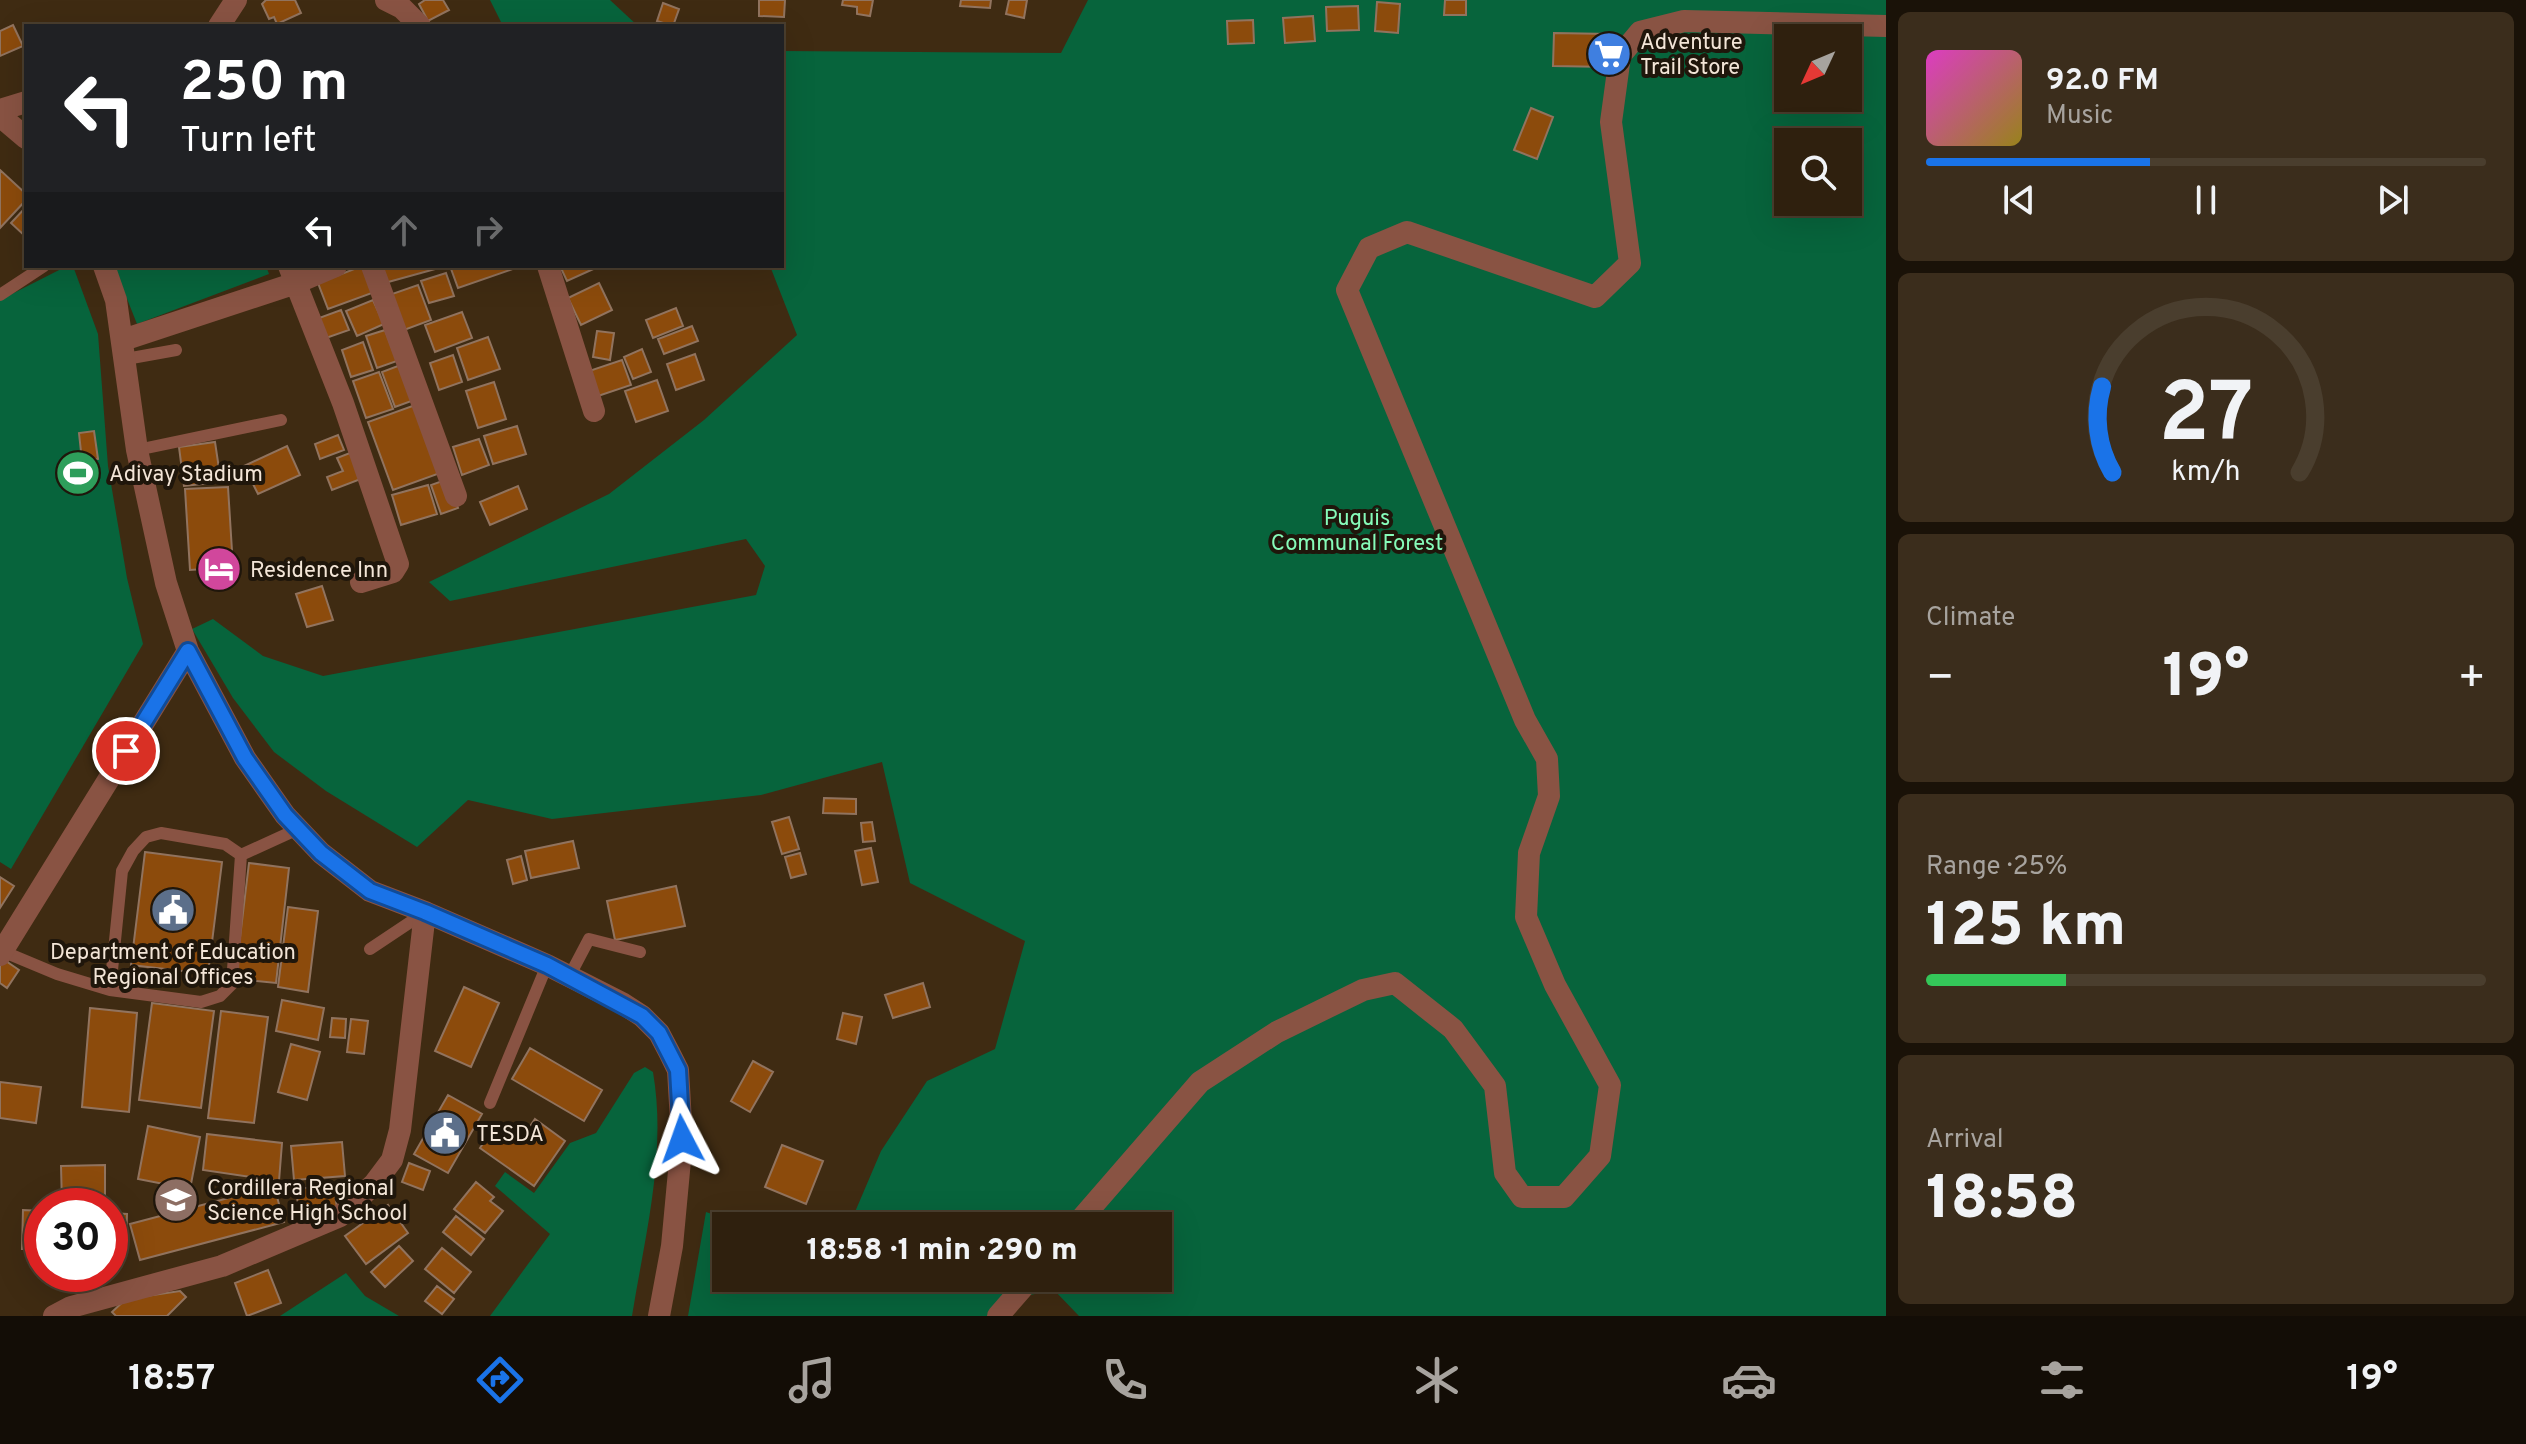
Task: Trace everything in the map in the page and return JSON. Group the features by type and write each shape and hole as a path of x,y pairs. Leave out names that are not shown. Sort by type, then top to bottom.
{"street":[{"path":"220,24 236,0"},
{"path":"386,0 402,8 418,24"},
{"path":"1087,1212 1200,1082 1277,1032 1363,990 1395,983 1453,1029 1495,1086 1505,1173 1522,1197 1564,1197 1600,1156 1610,1085 1555,985 1526,917 1529,853 1549,796 1547,759 1525,720 1347,290 1369,248 1407,232 1595,297 1630,263 1611,122 1620,56 1640,32 1684,21 1886,26"},
{"path":"24,103 0,113 24,136"},
{"path":"105,268 116,300 137,450 166,583 188,651 245,758 285,815 321,853 370,891 547,965 642,1016 659,1033 678,1070 682,1139 672,1246 659,1316"},
{"path":"124,350 293,275 326,268"},
{"path":"373,268 456,496"},
{"path":"549,268 594,411"},
{"path":"293,275 353,430 398,564 393,572 361,582"},
{"path":"1,953 188,651"},
{"path":"54,1316 71,1307 222,1266 340,1216 374,1184 392,1160 400,1130 425,912"},
{"path":"998,1316 1019,1292"}],"lane":[{"path":"0,295 41,268"},
{"path":"124,350 176,350"},
{"path":"137,450 281,420"},
{"path":"241,855 298,829"},
{"path":"110,990 122,871 133,851 146,837 161,833 225,844 241,855"},
{"path":"1,953 110,990 201,1002 220,996 232,984 241,855"},
{"path":"370,949 425,912"},
{"path":"569,977 589,939 640,952"},
{"path":"490,1103 547,965"}],"green space":[{"path":"490,0 610,0 636,24 502,24"},
{"name":"Puguis Communal Forest","path":"1088,0 1886,0 1886,1316 1079,1316 1056,1292 1172,1292 1172,1212 855,1212 881,1151 927,1081 995,1049 1025,941 910,883 882,762 761,795 552,819 468,800 417,847 326,791 274,752 233,698 192,629 213,619 263,656 323,676 756,595 765,566 746,539 450,601 429,582 609,494 704,420 797,335 771,268 784,268 784,51 1061,53"},
{"path":"63,268 74,268 98,334 108,466 127,578 143,644 11,869 0,862 0,300"},
{"path":"115,268 267,268 269,274 137,324"},
{"path":"645,1067 653,1072 657,1103 656,1164 632,1316 490,1316 550,1234 495,1186 505,1172 534,1193 570,1143 596,1133 634,1073"},
{"name":"Puguis Communal Forest","path":"706,1212 712,1214 712,1292 1044,1292 1011,1299 1000,1316 688,1316"},
{"path":"346,1273 365,1296 399,1316 280,1316"}],"building":[{"path":"266,0 295,0 301,13 277,24 274,17 269,19 262,4"},
{"path":"425,0 443,0 449,10 428,21 419,4"},
{"path":"759,0 785,0 784,17 759,16"},
{"path":"843,0 873,0 870,16 857,14 857,7 842,5"},
{"path":"961,0 991,0 990,8 960,6"},
{"path":"1009,0 1027,0 1024,18 1006,14"},
{"path":"1445,0 1466,0 1466,15 1444,15"},
{"path":"1377,2 1400,4 1398,33 1375,31"},
{"path":"663,3 679,9 674,24 657,21"},
{"path":"1358,6 1359,30 1327,31 1326,7"},
{"path":"1313,16 1315,41 1285,43 1283,18"},
{"path":"1253,20 1254,43 1228,44 1227,21"},
{"path":"13,25 23,46 0,56 0,31"},
{"path":"1554,33 1611,34 1610,67 1553,66"},
{"path":"1531,108 1553,117 1537,159 1514,150"},
{"path":"0,170 24,192 24,202 0,228"},
{"path":"24,209 24,235 11,223"},
{"path":"363,268 372,293 328,309 318,283"},
{"path":"376,268 439,268 381,284"},
{"path":"451,268 513,268 513,269 458,288"},
{"path":"561,268 596,268 567,281"},
{"path":"446,273 454,296 429,303 421,281"},
{"path":"599,283 612,310 581,325 568,298"},
{"path":"418,285 431,320 404,330 392,294"},
{"path":"373,300 384,324 357,336 346,311"},
{"path":"676,308 683,326 653,338 646,320"},
{"path":"341,310 349,330 326,338 319,318"},
{"path":"462,312 472,338 435,352 425,325"},
{"path":"692,326 698,341 664,354 658,339"},
{"path":"385,330 397,361 377,368 366,336"},
{"path":"597,331 614,333 610,360 593,357"},
{"path":"488,337 500,369 468,380 457,348"},
{"path":"363,342 373,370 351,377 342,350"},
{"path":"642,349 651,372 633,379 624,357"},
{"path":"695,354 704,380 676,390 667,364"},
{"path":"453,355 462,382 439,390 430,363"},
{"path":"622,360 631,385 598,396 589,371"},
{"path":"403,364 417,399 395,407 382,372"},
{"path":"379,372 393,409 366,418 353,381"},
{"path":"657,380 668,411 636,422 625,391"},
{"path":"494,382 506,419 478,428 466,391"},
{"path":"418,404 443,472 393,490 368,422"},
{"path":"517,426 526,454 493,464 484,436"},
{"path":"94,431 98,459 82,461 79,433"},
{"path":"338,435 344,450 320,459 315,444"},
{"path":"479,439 489,465 462,475 453,447"},
{"path":"215,442 221,482 184,486 179,447"},
{"path":"287,446 300,475 258,494 244,466"},
{"path":"355,451 366,477 332,490 327,477 343,471 337,458"},
{"path":"448,479 458,508 441,514 431,485"},
{"path":"428,485 437,514 401,525 392,495"},
{"path":"518,486 527,509 490,525 480,502"},
{"path":"228,487 233,567 190,570 185,489"},
{"path":"322,586 333,620 307,627 296,594"},
{"path":"824,798 856,799 856,814 823,813"},
{"path":"789,817 799,849 782,854 772,822"},
{"path":"872,822 875,841 863,842 861,823"},
{"path":"573,841 579,868 531,878 525,851"},
{"path":"871,848 878,882 862,885 855,851"},
{"path":"145,852 222,862 208,974 131,965"},
{"path":"800,853 806,874 791,878 785,857"},
{"path":"521,856 527,880 513,884 507,860"},
{"path":"249,863 289,868 276,983 235,979"},
{"path":"0,877 14,886 0,908"},
{"path":"676,886 685,926 615,940 607,901"},
{"path":"288,907 318,911 308,992 278,987"},
{"path":"3,959 19,970 7,988 0,983 0,963"},
{"path":"923,983 930,1007 893,1018 885,995"},
{"path":"464,987 499,1003 471,1067 435,1051"},
{"path":"282,1000 324,1008 318,1040 276,1031"},
{"path":"152,1003 214,1011 201,1108 139,1100"},
{"path":"90,1008 137,1013 129,1112 82,1107"},
{"path":"221,1011 268,1017 254,1123 208,1118"},
{"path":"843,1013 862,1017 856,1044 837,1039"},
{"path":"332,1018 346,1019 345,1038 330,1037"},
{"path":"351,1019 368,1021 364,1054 347,1052"},
{"path":"291,1044 320,1052 307,1100 278,1092"},
{"path":"530,1048 602,1090 584,1121 512,1079"},
{"path":"753,1061 773,1072 750,1112 731,1101"},
{"path":"0,1082 41,1087 36,1123 0,1118"},
{"path":"448,1095 482,1114 448,1173 414,1154"},
{"path":"535,1119 565,1141 534,1186 480,1148 496,1125 520,1141"},
{"path":"148,1126 200,1137 190,1189 138,1179"},
{"path":"207,1134 282,1143 279,1181 203,1170"},
{"path":"342,1142 345,1176 294,1180 291,1146"},
{"path":"782,1145 823,1161 806,1204 765,1187"},
{"path":"409,1163 430,1171 423,1190 402,1182"},
{"path":"105,1165 105,1188 62,1188 61,1166"},
{"path":"476,1182 494,1197 490,1201 503,1211 485,1233 454,1209"},
{"path":"334,1185 337,1208 299,1212 296,1189"},
{"path":"274,1186 284,1222 140,1260 130,1224"},
{"path":"388,1205 408,1233 366,1264 345,1236"},
{"path":"23,1210 24,1249 22,1249"},
{"path":"456,1216 484,1239 471,1255 443,1232"},
{"path":"399,1246 413,1261 385,1287 371,1272"},
{"path":"442,1248 471,1272 454,1293 425,1269"},
{"path":"268,1270 281,1303 247,1316 235,1283"},
{"path":"437,1286 454,1299 442,1314 425,1301"},
{"path":"180,1291 186,1297 167,1316 116,1316 112,1312 126,1299"}],"place":[{"name":"Adventure Trail Store","path":"1609,54"},
{"name":"Adivay Stadium","path":"78,473"},
{"name":"Residence Inn","path":"219,569"},
{"name":"Department of Education Regional Offices","path":"173,910"},
{"name":"TESDA","path":"445,1133"},
{"name":"Cordillera Regional Science High School","path":"176,1200"}],"route":[{"path":"126,751 188,651 245,758 285,815 321,853 370,891 547,965 642,1016 659,1033 678,1070 682,1139"}]}
